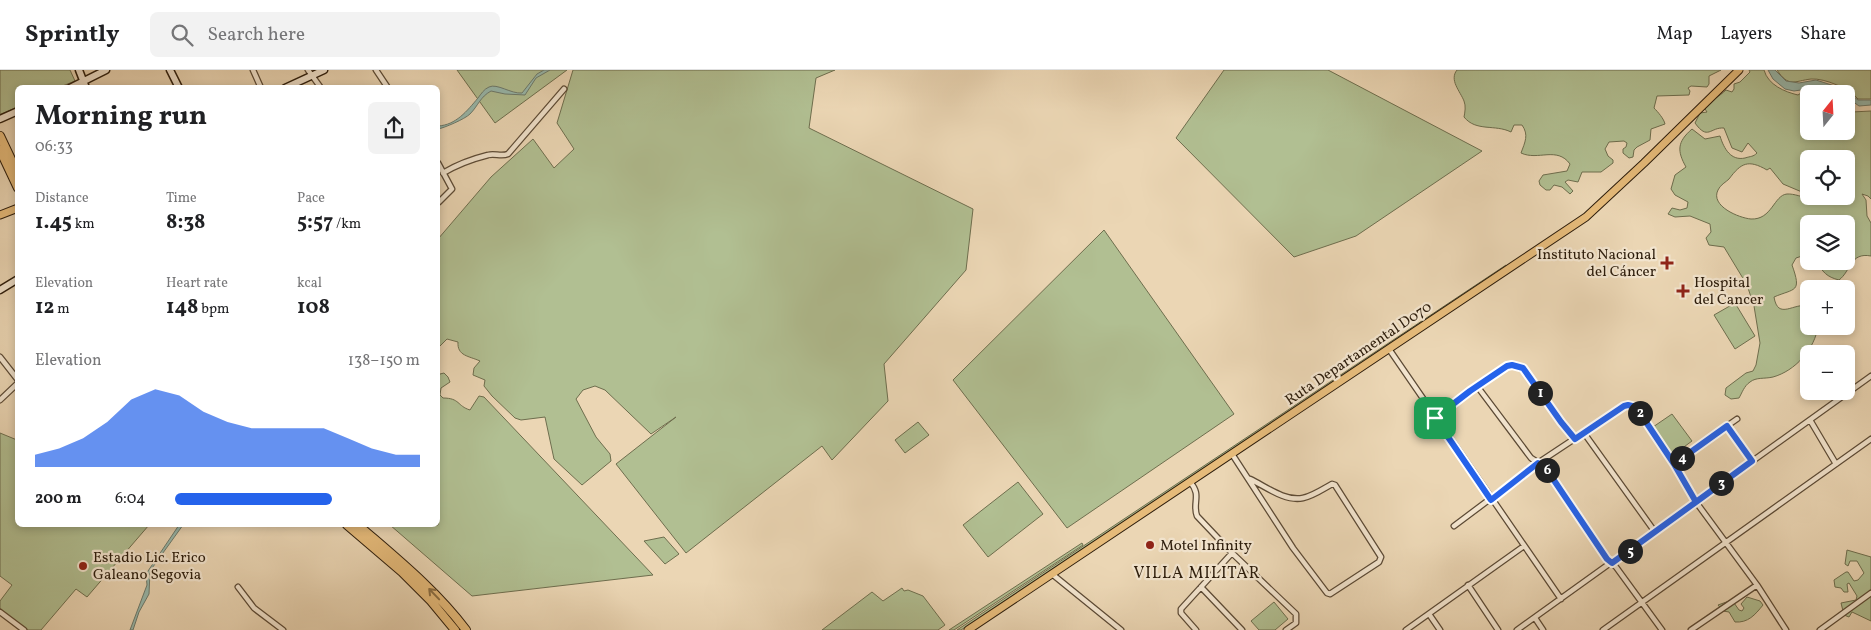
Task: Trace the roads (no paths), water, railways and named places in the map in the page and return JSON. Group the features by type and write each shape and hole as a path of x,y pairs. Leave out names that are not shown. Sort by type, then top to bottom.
{"highway":[{"path":"0,136 15,168"},
{"path":"0,150 15,182"},
{"path":"349,527 402,572 431,601 455,630"},
{"path":"360,527 431,590 466,630"}],"main road":[{"path":"79,70 85,84 106,70"},
{"path":"170,70 177,85"},
{"path":"290,85 310,73 324,70"},
{"name":"Ruta Departamental D070","path":"968,630 1586,217 1739,70"},
{"path":"0,119 15,112"},
{"path":"0,216 15,209"},
{"path":"0,290 15,281"}],"street":[{"path":"252,70 260,85"},
{"path":"376,70 386,85"},
{"path":"310,73 319,85"},
{"path":"444,172 460,163 488,155 501,156 508,154 564,89"},
{"path":"440,166 452,189 440,201"},
{"path":"1389,349 1561,600"},
{"path":"0,357 15,378"},
{"path":"1435,418 1477,386 1507,366 1512,365 1523,368 1575,439"},
{"path":"1517,630 1871,376"},
{"path":"0,400 15,385"},
{"path":"1477,386 1531,458 1545,467 1607,559 1643,602 1662,630"},
{"path":"1454,526 1538,463 1624,406 1632,405 1636,407 1674,464 1696,502 1727,542 1786,630"},
{"path":"1674,464 1737,419"},
{"path":"1810,420 1836,464"},
{"path":"1727,426 1752,461"},
{"path":"1584,433 1655,532"},
{"path":"1603,630 1871,439"},
{"path":"1232,454 1294,548 1327,593 1330,594 1379,562 1381,557 1335,485 1332,484 1305,498 1297,499 1285,496 1250,479"},
{"path":"1190,482 1196,490 1198,500 1197,516 1232,553 1296,614 1296,623 1286,630"},
{"path":"1406,630 1524,546"},
{"path":"1196,630 1180,614 1180,611 1232,553"},
{"path":"1052,574 1121,630"},
{"path":"1468,585 1498,630"},
{"path":"1691,630 1757,585"},
{"path":"238,587 254,608 283,630"},
{"path":"1201,587 1242,630"},
{"path":"1820,630 1871,593"},
{"path":"0,612 24,630"},
{"path":"1429,614 1440,630"},
{"path":"1535,618 1543,630"}],"water":[{"path":"544,70 550,70 536,78 525,95 491,91 484,96 467,116 440,128 440,126 450,123 461,116 487,88 496,86 522,93 537,74"},
{"path":"1768,70 1775,70 1786,81 1799,83 1816,80 1832,85 1800,85 1800,90 1794,91 1785,89 1773,79"},
{"path":"1855,98 1858,100 1871,100 1871,105 1859,106 1855,103"},
{"path":"178,527 182,527 150,571 149,594 139,612 133,630 130,630 147,585 146,574"}],"place":[{"name":"Instituto Nacional del Cáncer","path":"1667,263"},
{"name":"Hospital del Cancer","path":"1683,291"},
{"name":"Motel Infinity","path":"1150,545"},
{"name":"Estadio Lic. Erico Galeano Segovia","path":"83,566"}],"district":[{"name":"VILLA MILITAR","path":"1197,572"}]}
